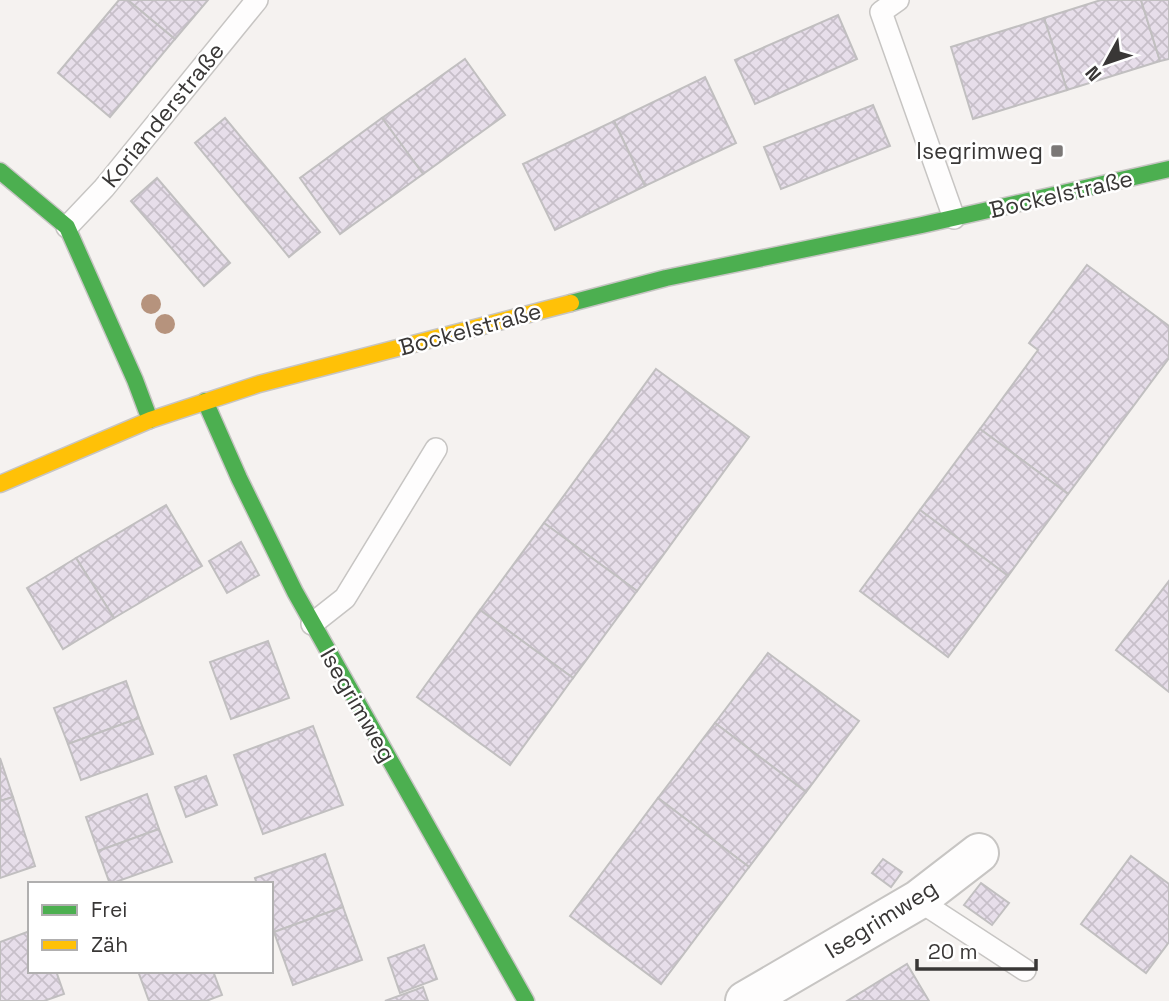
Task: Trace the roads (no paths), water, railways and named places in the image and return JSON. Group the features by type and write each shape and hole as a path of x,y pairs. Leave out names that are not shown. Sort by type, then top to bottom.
{"street":[{"name":"Bockelstraße","path":"0,484 150,420 259,384 666,278 1169,170"},
{"path":"0,171 67,227 150,420"},
{"name":"Isegrimweg","path":"205,401 239,478 312,624 526,1001"},
{"name":"Isegrimweg","path":"745,1001 918,900 979,853"}],"lane":[{"name":"Korianderstraße","path":"67,227 104,188 257,0"},
{"path":"898,0 881,12 954,218"},
{"path":"312,624 345,598 436,449"},
{"path":"918,900 1025,970"}],"place":[{"name":"Isegrimweg","path":"1057,151"}]}
